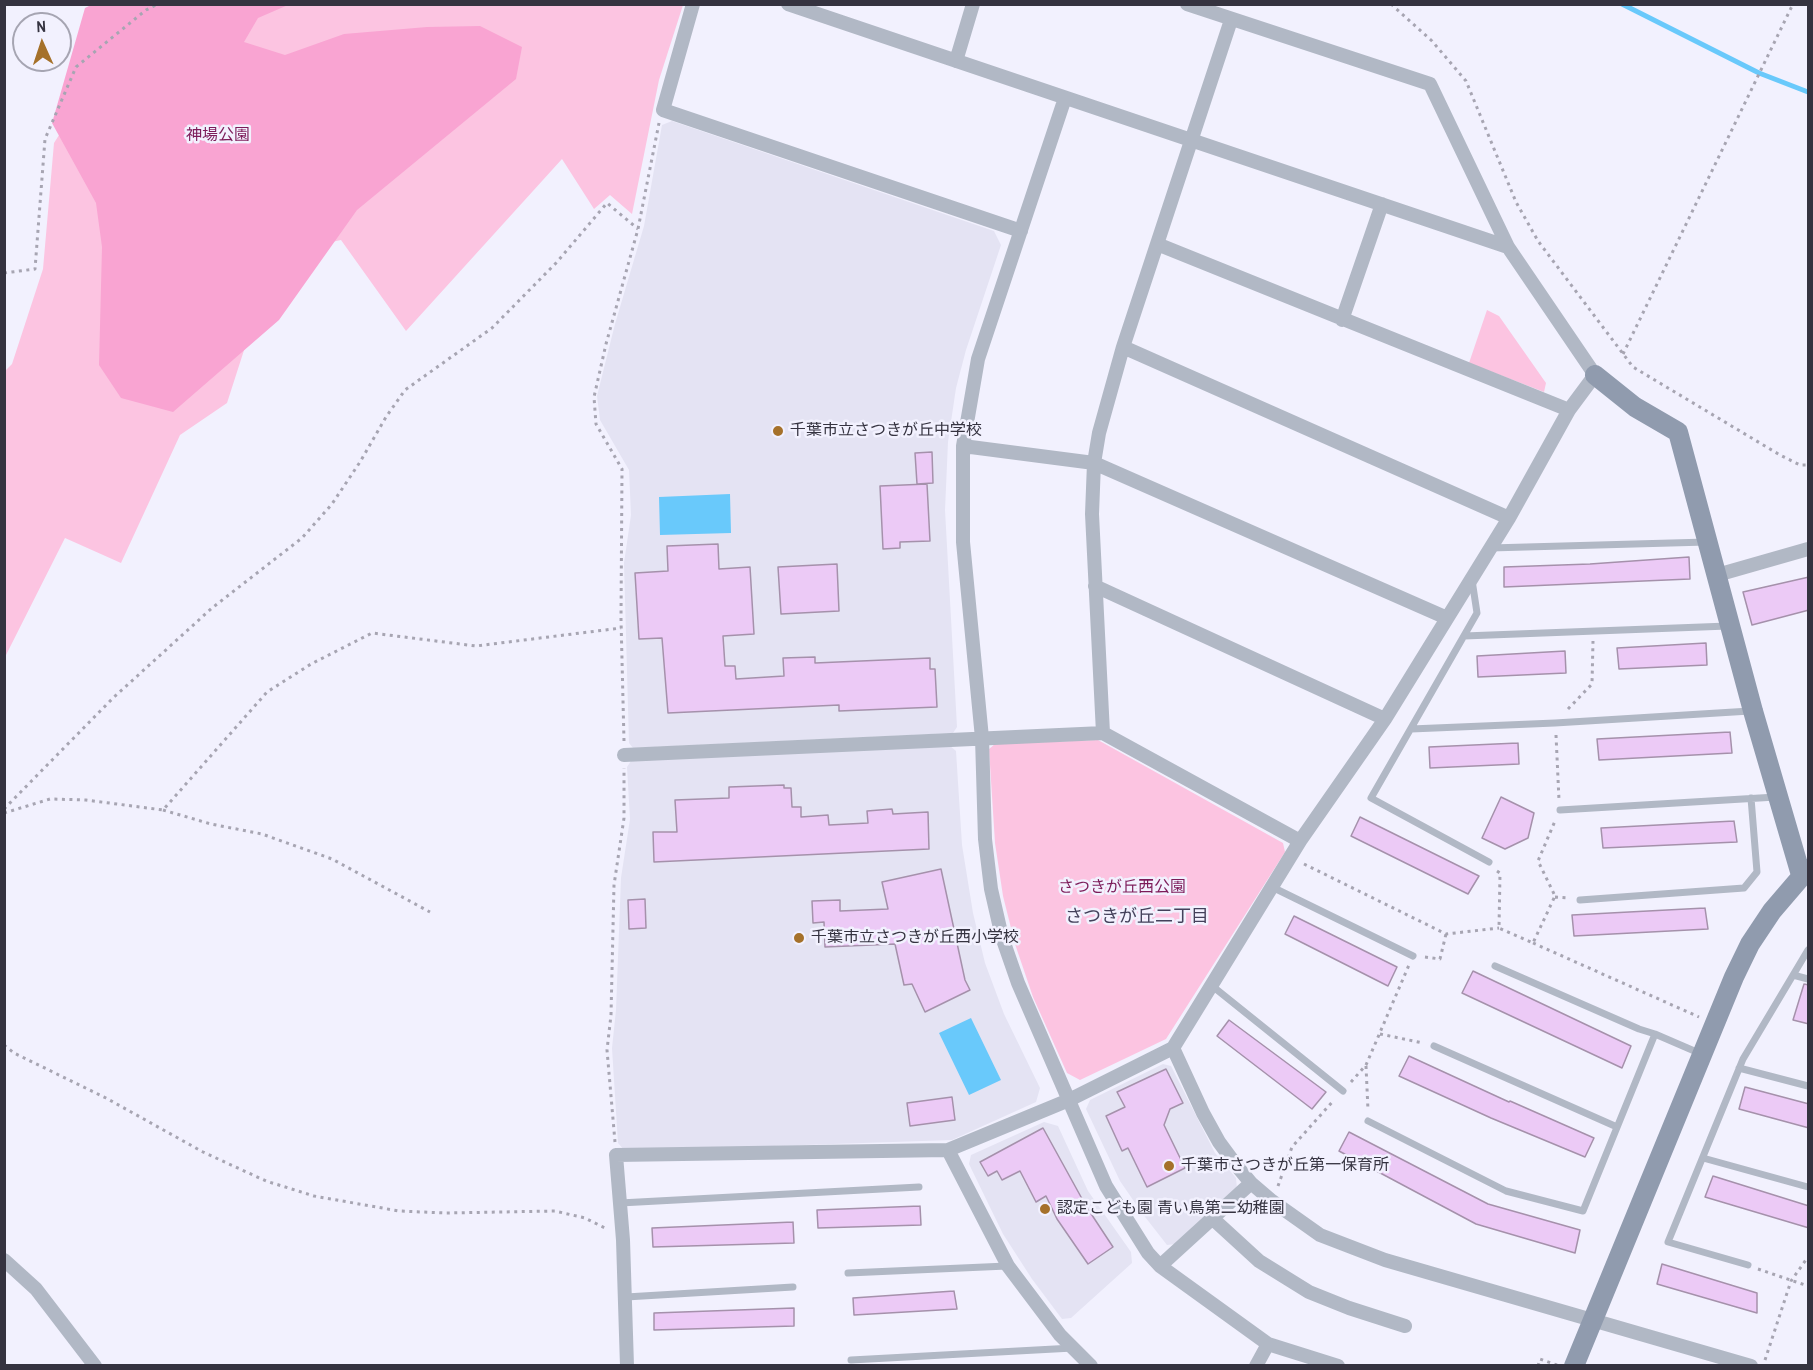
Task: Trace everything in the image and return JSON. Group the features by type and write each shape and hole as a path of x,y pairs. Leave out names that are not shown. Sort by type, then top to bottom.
{"street":[{"path":"693,4 663,110 1021,231"},
{"path":"788,4 1508,247"},
{"path":"956,61 973,4"},
{"path":"1187,4 1430,84 1508,247 1595,375 1635,407 1678,432 1753,711 1778,797 1806,876 1772,911 1750,944 1702,1054 1574,1365"},
{"path":"1103,733 1092,514 1094,464 1107,402 1123,347 1232,20"},
{"path":"1065,98 978,359 963,446 963,542 982,738 985,839 993,898 1002,938 1018,983 1106,1186 1148,1253 1160,1266 1268,1344 1338,1365"},
{"path":"1342,320 1382,204"},
{"path":"1157,244 1569,410"},
{"path":"1123,347 1509,518"},
{"path":"627,1365 626,1297 616,1155 948,1150 1069,1100 1173,1048 1300,841 1385,719 1509,518 1569,410 1595,375"},
{"path":"963,446 1094,464 1447,618"},
{"path":"1718,575 1809,549"},
{"path":"1095,586 1385,719"},
{"path":"624,755 1103,733 1300,841"},
{"path":"1173,1048 1219,1142 1251,1183 1320,1235 1385,1260 1751,1365"},
{"path":"948,1150 1008,1266 1060,1335 1091,1365"},
{"path":"1160,1266 1251,1183"},
{"path":"1212,1218 1259,1262 1309,1292 1405,1326"},
{"path":"4,1260 36,1289 95,1365"},
{"path":"1256,1365 1268,1344"}],"lane":[{"path":"1490,548 1708,542"},
{"path":"1472,578 1477,613 1371,798 1489,862"},
{"path":"1464,636 1731,626"},
{"path":"1411,729 1753,711"},
{"path":"1560,810 1778,797"},
{"path":"1580,900 1744,888 1757,872 1751,798"},
{"path":"1272,886 1413,956"},
{"path":"1748,1265 1668,1242 1739,1068 1809,950"},
{"path":"1495,966 1702,1054"},
{"path":"1793,975 1809,979"},
{"path":"1211,985 1343,1091"},
{"path":"1368,1121 1506,1191 1583,1211 1655,1034"},
{"path":"1434,1046 1617,1127"},
{"path":"1739,1068 1809,1086"},
{"path":"1702,1158 1809,1187"},
{"path":"620,1203 919,1187"},
{"path":"848,1273 1008,1266"},
{"path":"626,1297 793,1287"},
{"path":"851,1360 1073,1348"}],"path":[{"path":"4,273 34,269 45,139 76,67 146,10 158,4"},
{"path":"1390,4 1432,41 1466,81 1516,202 1538,241 1632,367 1770,449 1800,465 1809,465"},
{"path":"1623,354 1793,4"},
{"path":"616,1155 606,1050 611,1015 614,885 624,818 621,628 622,469 596,424 594,397 606,344 638,229 651,158 663,110"},
{"path":"4,811 113,698 213,608 302,538 332,504 405,390 492,328 557,262 607,203 638,229"},
{"path":"163,810 267,692 311,664 372,633 476,646 621,628"},
{"path":"1533,944 1555,897 1538,861 1560,810 1555,723 1592,684 1594,631"},
{"path":"4,811 50,799 86,800 163,810 211,824 262,834 332,859 430,912"},
{"path":"1290,857 1446,934 1499,928 1715,1024"},
{"path":"1489,862 1500,873 1499,928"},
{"path":"1272,1201 1292,1147 1366,1065 1413,956 1440,959 1446,934"},
{"path":"1380,1034 1434,1046"},
{"path":"4,1045 14,1053 106,1098 203,1152 266,1181 305,1193 399,1211 446,1213 555,1211 585,1218 601,1225 623,1240"},
{"path":"1366,1065 1368,1121"},
{"path":"1763,1365 1791,1281 1809,1257"},
{"path":"1748,1265 1809,1286"},
{"path":"1538,1365 1540,1359 1559,1365"}],"shaded area":[{"name":"千葉市立さつきが丘中学校","path":"672,121 994,231 1001,245 966,350 956,388 948,442 945,510 957,727 953,733 633,748 629,743 624,563 631,515 629,470 600,420 597,396 615,324 644,226 662,125"},
{"name":"千葉市立さつきが丘西小学校","path":"949,745 956,751 962,845 973,913 985,963 1004,1014 1040,1088 1036,1102 952,1140 625,1151 618,1143 612,1048 616,1010 621,878 630,819 627,767 631,761"},
{"name":"千葉市さつきが丘第一保育所","path":"1163,1064 1171,1066 1215,1153 1236,1178 1237,1189 1176,1244 1167,1245 1120,1181 1086,1109 1090,1100"},
{"name":"認定こども園 青い鳥第二幼稚園","path":"1044,1122 1058,1126 1088,1191 1131,1252 1132,1263 1071,1318 1062,1319 1032,1279 1003,1234 969,1164 971,1155"}],"green space":[{"name":"神場公園","path":"172,4 683,5 659,80 632,214 610,195 594,209 562,159 406,331 341,240 275,254 227,403 180,435 121,563 65,538 5,657 5,371 12,364 43,269 54,143 104,64"},
{"path":"91,5 288,5 258,18 244,42 285,55 344,34 427,27 480,26 522,47 516,79 357,210 279,320 173,412 121,398 99,365 102,247 96,203 52,123 67,72 72,72 72,53 85,8"},
{"path":"1487,310 1499,316 1546,383 1544,392 1469,363"},
{"name":"さつきが丘西公園","path":"1098,740 1283,843 1285,852 1166,1039 1080,1080 1067,1073 1033,997 1015,944 1003,896 995,843 989,749 995,744"}],"water":[{"path":"730,494 731,533 660,535 659,497"},
{"path":"971,1018 1001,1080 969,1095 939,1033"}],"building":[{"path":"932,452 933,483 917,484 915,453"},
{"path":"927,484 930,541 900,542 900,548 883,549 880,486"},
{"path":"718,544 719,569 750,567 754,634 723,636 725,666 735,666 736,679 784,676 783,658 815,657 815,663 930,658 930,669 935,669 937,707 839,711 839,705 668,713 662,638 639,639 635,573 668,571 667,546"},
{"path":"1689,557 1690,579 1504,587 1504,567"},
{"path":"837,564 839,611 781,614 778,567"},
{"path":"1809,577 1809,610 1752,625 1743,592"},
{"path":"1706,643 1707,665 1619,669 1617,648"},
{"path":"1565,651 1566,673 1478,677 1477,656"},
{"path":"1730,732 1732,753 1599,760 1597,739"},
{"path":"1518,743 1519,764 1430,768 1429,747"},
{"path":"784,785 784,788 791,788 792,807 801,807 801,817 828,815 829,825 868,823 867,811 892,809 893,814 928,812 929,849 654,862 653,832 677,832 675,800 729,798 729,787"},
{"path":"1501,797 1534,813 1528,838 1505,849 1482,838"},
{"path":"1360,817 1479,876 1468,894 1351,836"},
{"path":"1734,821 1737,842 1603,848 1601,828"},
{"path":"941,869 965,980 970,990 925,1012 912,984 904,985 895,944 825,947 824,922 813,923 812,901 840,900 840,911 888,909 882,882"},
{"path":"645,899 646,928 629,929 628,900"},
{"path":"1705,908 1708,929 1574,936 1572,915"},
{"path":"1294,916 1397,967 1388,986 1285,934"},
{"path":"1473,971 1631,1046 1622,1068 1462,993"},
{"path":"1804,984 1809,985 1809,1024 1793,1020"},
{"path":"1229,1020 1326,1092 1312,1109 1217,1036"},
{"path":"1409,1056 1594,1138 1585,1157 1399,1076"},
{"path":"1166,1069 1183,1103 1170,1109 1164,1125 1185,1168 1147,1187 1128,1148 1122,1151 1106,1116 1125,1107 1117,1092"},
{"path":"1745,1087 1809,1104 1809,1128 1739,1109"},
{"path":"952,1097 955,1120 910,1126 907,1103"},
{"path":"1043,1128 1086,1206 1113,1247 1088,1264 1057,1219 1046,1196 1036,1202 1020,1171 1002,1180 997,1171 988,1176 980,1162"},
{"path":"1349,1132 1488,1204 1580,1230 1575,1253 1476,1224 1339,1151"},
{"path":"1713,1176 1809,1206 1809,1228 1705,1197"},
{"path":"920,1206 921,1225 818,1228 817,1210"},
{"path":"793,1222 794,1243 653,1247 652,1228"},
{"path":"1662,1264 1757,1293 1757,1313 1657,1284"},
{"path":"954,1291 957,1309 854,1315 853,1298"},
{"path":"794,1308 794,1326 654,1330 654,1313"}],"waterway":[{"path":"1622,4 1759,73 1808,92"}],"place":[{"name":"千葉市立さつきが丘中学校","path":"778,431"},
{"name":"千葉市立さつきが丘西小学校","path":"799,938"},
{"name":"千葉市さつきが丘第一保育所","path":"1169,1166"},
{"name":"認定こども園 青い鳥第二幼稚園","path":"1045,1209"}],"district":[{"name":"さつきが丘二丁目","path":"1137,917"}]}
